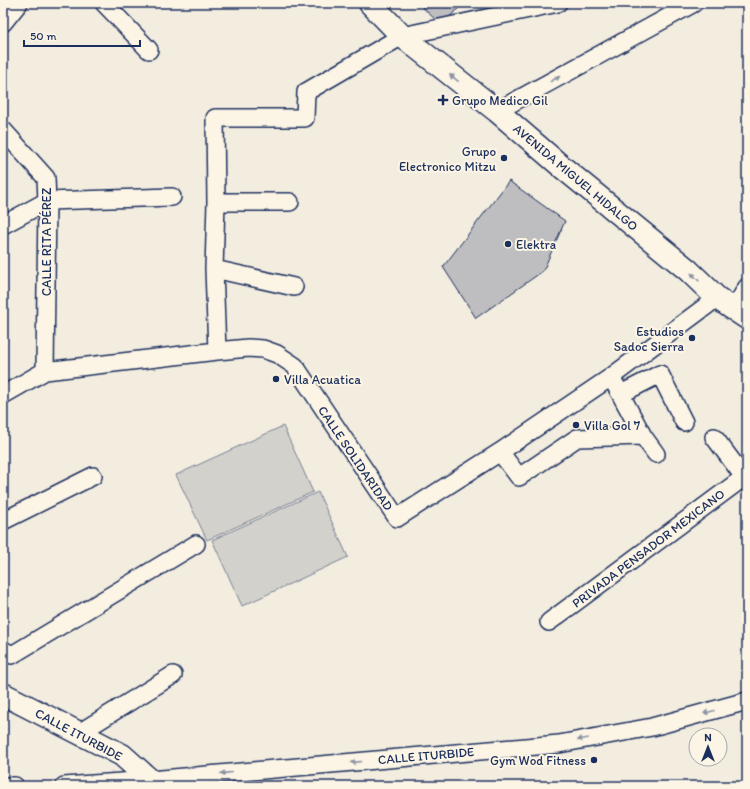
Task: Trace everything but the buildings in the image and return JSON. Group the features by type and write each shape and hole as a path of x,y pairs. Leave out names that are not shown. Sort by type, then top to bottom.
{"main road":[{"name":"AVENIDA MIGUEL HIDALGO","path":"370,3 402,36 496,111 733,308"},
{"name":"CALLE ITURBIDE","path":"3,694 122,755 151,783"}],"street":[{"path":"3,23 19,3"},
{"path":"104,3 149,50"},
{"path":"217,352 214,269 216,202 215,118 306,118 306,92 402,36 558,3"},
{"path":"496,111 694,3"},
{"name":"CALLE RITA PÉREZ","path":"3,130 46,178 45,371"},
{"path":"3,225 47,201 172,197"},
{"path":"216,202 290,202"},
{"path":"214,269 294,287"},
{"path":"733,308 747,287"},
{"name":"CALLE SOLIDARIDAD","path":"45,371 248,348 263,349 277,354 294,366 397,518 500,452 611,377 733,308"},
{"path":"3,395 45,371"},
{"path":"621,394 660,374 684,422"},
{"path":"611,377 643,436 656,454"},
{"path":"500,452 519,477 577,438 643,436"},
{"path":"714,437 746,476"},
{"path":"3,521 93,476"},
{"name":"PRIVADA PENSADOR MEXICANO","path":"548,622 746,476"},
{"path":"3,650 12,655 196,544"},
{"path":"79,733 172,675"},
{"name":"CALLE ITURBIDE","path":"151,783 559,744 652,727 747,701"},
{"path":"64,786 151,783"},
{"path":"3,786 15,786"}],"shaded area":[{"path":"283,426 313,492 207,540 176,475"},
{"path":"318,492 348,557 242,606 212,540"}],"place":[{"name":"Grupo Medico Gil","path":"443,100"},
{"name":"Grupo Electronico Mitzu","path":"504,158"},
{"name":"Elektra","path":"508,244"},
{"name":"Estudios Sadoc Sierra","path":"692,338"},
{"name":"Villa Acuatica","path":"276,379"},
{"name":"Villa Gol 7","path":"576,425"},
{"name":"Gym Wod Fitness","path":"594,760"}]}
